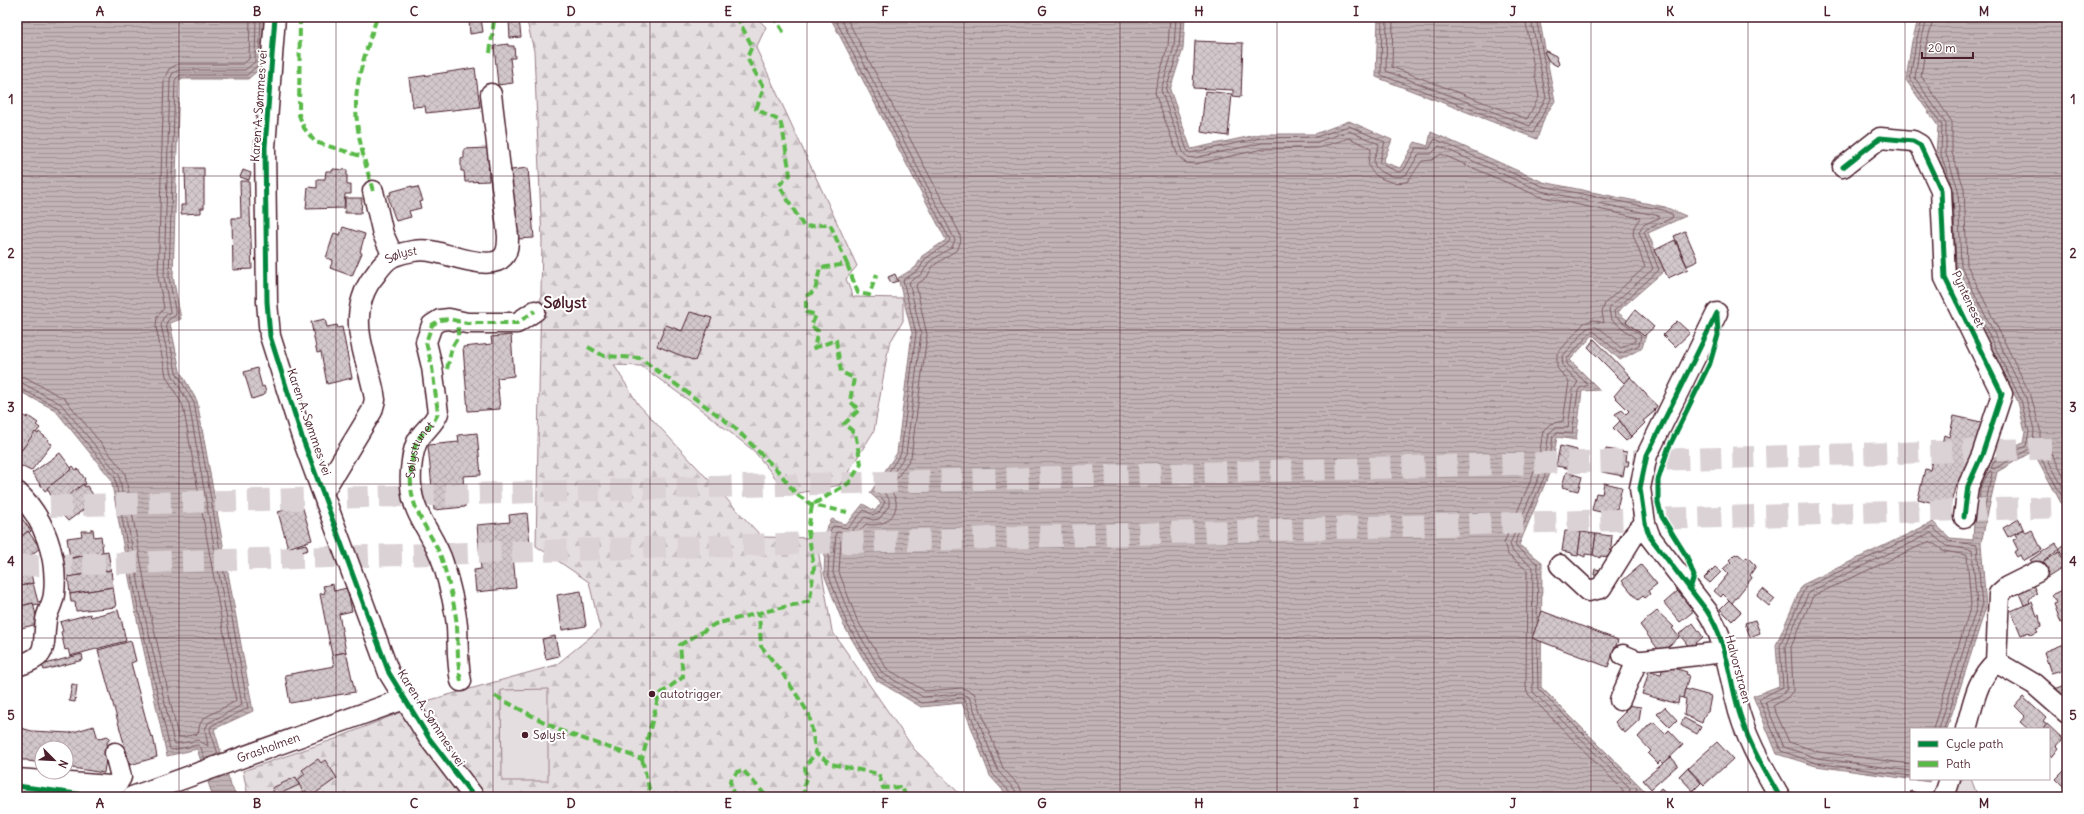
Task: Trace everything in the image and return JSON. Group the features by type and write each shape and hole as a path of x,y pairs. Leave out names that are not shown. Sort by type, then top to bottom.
{"street":[{"name":"Karen A. Sømmes vei","path":"275,17 265,147 267,302 270,336 286,393 324,492 388,673 452,770 474,797"},
{"name":"Sølyst","path":"324,492 372,411 375,400 359,326 361,301 369,282 393,256 418,250 430,251 472,261 488,262 503,257 507,250 508,236 491,94"},
{"name":"Pynteneset","path":"1843,167 1880,138 1913,141 1920,145 1941,190 1945,278 2002,394 1982,456 1968,486 1964,517"},
{"path":"373,191 383,234 393,256"},
{"name":"Sølysttunet","path":"461,681 458,663 457,625 443,563 437,547 418,515 410,485 414,452 418,441 435,421 438,413 427,338 432,325 440,320 449,319 467,323 517,323 535,311"},
{"name":"Halvorstraen","path":"1717,313 1647,455 1640,488 1644,523 1650,537 1660,552 1710,616 1719,633 1736,700 1750,743 1780,797"},
{"path":"17,492 28,502 46,533 50,549 54,584 52,605 46,618 46,642 42,651 30,661 17,666"},
{"path":"1560,565 1588,591 1601,588 1634,535 1644,523"},
{"path":"1966,728 1979,684 1987,671 1996,662 1999,594 2007,587 2037,572"},
{"path":"1620,700 1630,658 1725,652"},
{"path":"1996,662 2034,684 2067,713"},
{"name":"Grasholmen","path":"132,797 404,699"},
{"path":"17,779 110,786 117,784 121,777 115,753"},
{"path":"1944,797 1950,780"}],"green space":[{"path":"526,17 756,17 766,27 756,48 857,266 846,279 853,297 903,298 903,321 889,344 874,431 840,485 789,495 754,451 695,405 641,366 614,365 638,404 762,537 816,538 832,631 914,749 963,797 248,797 243,771 335,739 430,700 556,665 600,629 589,582 536,546 542,241 534,51"},
{"name":"Sølyst","path":"548,689 548,781 502,781 501,690"},
{"path":"1955,780 1971,780 1978,797 1949,797"}],"water":[{"path":"17,17 265,17 263,66 248,79 179,79 173,277 181,319 170,323 180,371 197,401 253,711 214,729 231,786 238,797 205,797 212,794 197,749 167,756 135,610 111,479 55,410 17,390"},
{"path":"830,17 1185,17 1183,49 1170,90 1191,149 1261,134 1315,134 1349,121 1392,140 1383,162 1400,168 1415,142 1428,146 1431,132 1543,182 1665,207 1686,216 1648,233 1664,271 1617,312 1646,335 1642,348 1620,360 1593,335 1570,360 1600,390 1582,391 1576,440 1557,437 1552,467 1519,545 1542,562 1541,687 1644,790 1636,797 1009,797 990,776 962,703 921,707 876,680 844,626 824,574 826,529 832,519 846,525 863,504 875,511 881,503 870,493 897,453 912,333 898,278 916,267 922,256 946,240"},
{"path":"1378,17 1539,17 1555,101 1545,116 1537,139 1376,77"},
{"path":"1919,17 2067,17 2067,514 2033,451 1997,472 1981,543 1986,607 1947,728 1910,728 1910,779 1816,766 1777,754 1753,696 1779,686 1776,645 1802,585 1933,522 1950,538 1973,540 1976,487 1991,459 2023,443 2025,432 2018,402 1952,269 1949,190 1936,156 1938,126 1906,80 1912,41"},
{"path":"1916,780 1931,780 1930,782"}],"building":[{"path":"447,17 480,17 483,32 470,34 469,20 448,22"},
{"path":"519,19 521,37 510,38 509,20"},
{"path":"1195,41 1243,43 1241,97 1233,96 1233,90 1193,88"},
{"path":"508,44 508,46 514,46 515,58 510,58 513,83 498,85 494,46"},
{"path":"1546,51 1556,56 1559,64 1557,66 1549,61 1544,52"},
{"path":"475,68 480,107 426,113 425,106 413,107 409,78"},
{"path":"1205,91 1232,94 1228,136 1201,132"},
{"path":"488,148 489,181 465,182 464,171 461,171 461,159 464,158 464,149"},
{"path":"185,168 204,168 204,208 201,208 201,213 181,214 181,205 186,205"},
{"path":"528,168 534,238 517,239 511,170"},
{"path":"333,169 347,170 347,185 351,185 351,194 345,194 344,208 306,209 308,187 317,188 317,179 325,179 326,171 333,171"},
{"path":"243,170 251,173 249,180 240,177"},
{"path":"240,181 249,181 252,269 233,270 232,218 241,218"},
{"path":"412,186 413,188 418,187 423,201 419,202 421,208 409,211 411,217 396,221 388,195 391,195 390,192"},
{"path":"345,198 362,198 361,213 345,213"},
{"path":"343,227 365,234 360,252 362,253 352,276 330,268 333,260 326,258 334,233 340,235"},
{"path":"1685,231 1698,261 1687,266 1674,236"},
{"path":"1675,240 1688,269 1668,278 1655,250"},
{"path":"895,274 898,281 891,283 888,277"},
{"path":"1635,310 1654,327 1644,336 1626,322"},
{"path":"690,312 712,318 695,361 657,346 666,325 682,331"},
{"path":"325,319 327,327 337,325 338,328 342,327 352,378 327,384 321,352 317,353 311,322"},
{"path":"1677,321 1690,333 1675,347 1663,335"},
{"path":"511,335 514,376 497,378 500,409 468,411 463,347 492,344 491,337"},
{"path":"1594,339 1631,377 1625,384 1588,347"},
{"path":"257,368 262,387 264,386 266,392 264,395 252,399 244,372"},
{"path":"1630,377 1657,406 1654,410 1655,411 1643,421 1645,423 1631,437 1615,414 1622,410 1626,414 1629,411 1614,396"},
{"path":"23,415 27,418 28,416 38,423 36,425 40,428 17,456 17,425"},
{"path":"1954,416 1990,424 1975,465 1967,463 1962,485 1956,484 1950,507 1918,499 1925,469 1930,470 1933,456 1939,457 1944,435 1949,437"},
{"path":"1620,421 1631,437 1626,441 1613,428"},
{"path":"35,432 38,434 39,432 49,440 48,442 52,444 31,471 17,464 17,456"},
{"path":"477,433 481,475 463,476 465,507 434,510 428,445 459,442 458,435"},
{"path":"1560,446 1577,450 1576,455 1586,457 1583,471 1556,466"},
{"path":"1606,449 1627,452 1626,461 1629,461 1628,466 1625,466 1623,476 1602,472"},
{"path":"60,453 72,469 45,491 32,473"},
{"path":"73,466 76,470 78,469 85,479 86,484 56,505 47,488 72,469 71,468"},
{"path":"1566,472 1582,477 1578,491 1562,487"},
{"path":"1604,483 1622,487 1617,509 1614,509 1613,515 1592,510 1596,493 1602,494"},
{"path":"83,484 85,487 87,486 94,496 92,497 95,501 68,521 53,505 55,503 56,505"},
{"path":"302,505 312,540 288,548 278,512"},
{"path":"18,513 31,531 29,533 28,531 17,540"},
{"path":"527,513 531,555 513,556 516,588 476,592 474,570 481,569 477,525 510,522 509,515"},
{"path":"2019,519 2023,529 2008,537 2003,528"},
{"path":"91,529 93,529 94,537 101,536 103,552 70,558 67,538 82,536 81,531 91,531"},
{"path":"2024,529 2026,533 2032,530 2042,550 2023,561 2020,555 2017,557 2014,552 2018,550 2013,540 2017,538 2015,534"},
{"path":"28,531 40,548 17,566 17,540"},
{"path":"1565,531 1581,532 1578,556 1562,551"},
{"path":"1581,532 1596,534 1593,555 1585,554 1585,557 1578,554"},
{"path":"1596,534 1612,536 1610,557 1600,556 1600,558 1593,555"},
{"path":"2067,542 2067,562 2059,549"},
{"path":"2056,543 2060,549 2040,564 2039,562 2034,565 2030,560"},
{"path":"306,544 308,550 299,553 297,546"},
{"path":"108,551 111,570 68,577 66,567 70,567 68,559"},
{"path":"2059,552 2067,565 2047,578 2039,565"},
{"path":"1735,554 1738,554 1744,559 1747,557 1756,566 1750,575 1752,578 1732,603 1723,594 1721,597 1714,591 1728,574 1723,569 1731,562 1729,560"},
{"path":"29,564 33,583 17,587 17,567"},
{"path":"1603,565 1611,566 1605,576 1594,575 1595,569 1601,570"},
{"path":"1641,565 1657,584 1648,591 1650,594 1645,598 1643,596 1638,600 1622,581"},
{"path":"1715,567 1721,572 1710,583 1704,578"},
{"path":"111,570 113,587 70,594 68,577"},
{"path":"33,583 38,602 45,600 46,604 38,606 38,604 34,605 33,603 17,607 17,587"},
{"path":"333,584 334,591 347,588 352,611 339,614 346,652 332,655 320,594 325,593 323,586"},
{"path":"2033,585 2037,594 2032,596 2029,600 2030,603 2024,605 2018,591"},
{"path":"113,587 116,607 76,611 75,602 71,602 70,594"},
{"path":"2067,588 2067,621 2061,623 2054,604 2056,603 2052,595"},
{"path":"1763,589 1775,599 1769,606 1757,596"},
{"path":"1679,590 1695,610 1680,622 1664,603"},
{"path":"581,591 586,626 562,630 557,595"},
{"path":"1729,600 1741,612 1732,621 1720,609"},
{"path":"2032,602 2037,616 2039,615 2041,627 2036,629 2038,632 2031,635 2029,632 2021,635 2011,611"},
{"path":"33,603 38,624 17,629 17,607"},
{"path":"118,610 126,641 70,656 68,649 65,650 61,632 63,631 60,622 90,614 91,617"},
{"path":"1542,611 1618,640 1608,667 1532,638"},
{"path":"1657,611 1674,627 1672,628 1679,637 1661,653 1640,625"},
{"path":"1755,620 1760,633 1750,637 1745,623"},
{"path":"1693,623 1703,637 1690,648 1679,634"},
{"path":"17,634 23,656 17,657"},
{"path":"555,636 559,656 546,659 542,639"},
{"path":"131,641 136,661 131,663 151,737 153,736 157,757 130,765 98,650"},
{"path":"2067,643 2067,673 2066,669 2051,673 2044,652"},
{"path":"346,652 355,692 290,703 285,675 334,666 332,655"},
{"path":"82,654 83,660 44,670 42,665"},
{"path":"1664,665 1687,672 1686,674 1689,675 1683,698 1679,697 1678,704 1642,694 1649,671 1661,674"},
{"path":"72,684 77,685 75,702 69,701"},
{"path":"2066,685 2067,687 2067,709 2052,690"},
{"path":"1685,689 1711,696 1708,712 1704,716 1702,723 1684,715 1686,699 1683,698"},
{"path":"2023,697 2046,718 2043,722 2047,725 2044,728 2027,728 2020,722 2025,716 2015,706"},
{"path":"1626,705 1641,707 1639,720 1625,733 1615,722 1625,712"},
{"path":"1665,707 1677,720 1670,727 1657,714"},
{"path":"1684,718 1701,727 1697,734 1682,726 1681,724"},
{"path":"1654,722 1665,734 1669,730 1683,745 1663,764 1660,761 1658,764 1648,754 1651,751 1638,737 1649,725"},
{"path":"2047,724 2063,739 2057,746 2059,748 2052,757 2050,755 2050,728 2044,728"},
{"path":"94,726 98,739 107,736 110,738 107,743 108,760 106,759 104,773 74,768 74,740 34,740 34,762 17,760 17,727 32,731 70,733"},
{"path":"1717,742 1733,759 1704,785 1688,768"},
{"path":"1671,757 1678,765 1651,789 1643,780"},
{"path":"318,759 321,763 325,760 337,778 310,797 306,791 303,792 297,780 305,774 302,770"},
{"path":"1687,768 1701,783 1693,791 1679,776"},
{"path":"2067,768 2067,790 2056,779"},
{"path":"296,777 299,785 275,796 272,788"},
{"path":"25,782 44,785 42,797 23,797"},
{"path":"47,786 80,790 79,797 46,797"},
{"path":"1661,788 1671,797 1653,797"},
{"path":"1911,791 1928,797 1909,797"}],"tunnel":[{"path":"17,507 2067,448"},
{"path":"17,566 2067,507"}],"marked path":[{"path":"300,17 299,115 304,128 315,142 364,157"},
{"path":"373,191 359,137 356,104 358,83 377,17"},
{"path":"490,53 494,20 496,17"},
{"path":"743,17 739,21 752,46 747,58 764,88 756,109 780,121 783,132 790,175 779,185 804,227 830,224 847,264 820,268 815,291 806,296 806,312 816,315 811,326 818,331 814,348 836,340 841,372 854,378 850,401 859,410 844,424 855,433 861,464 849,483 812,505 808,531 814,567 810,601 759,613 761,646 783,674 809,714 816,753 831,764 879,774 883,788 902,787 906,797"},
{"path":"771,17 777,22 784,33"},
{"path":"847,264 858,293 869,295 877,274"},
{"path":"461,681 458,660 457,626 450,586 439,553 419,516 412,496 411,474 414,450 420,436 438,413 432,367 426,342 432,325 440,320 449,319 467,323 517,323 535,311"},
{"path":"447,369 452,347 458,337 458,321"},
{"path":"588,347 604,356 640,358 734,427 779,472 796,494 812,505 847,512"},
{"path":"495,696 561,731 642,759 659,695 683,677 680,645 715,624 759,613"},
{"path":"807,797 803,790 806,778 805,766 816,753"},
{"path":"642,759 651,797"},
{"path":"734,797 730,781 737,772 743,770 767,797"}],"cycle path":[{"path":"275,17 265,147 267,302 270,336 302,437 389,673 429,738 474,797"},
{"path":"1843,167 1880,138 1913,141 1920,145 1941,190 1945,278 2002,394 1982,455 1968,486 1964,517"},
{"path":"1717,313 1647,455 1640,488 1645,523 1650,537 1707,611 1718,632 1725,654 1739,713 1760,762 1780,797"},
{"path":"1690,589 1694,576 1687,557 1662,517 1658,503 1658,480 1668,449 1710,363 1718,335 1717,315"},
{"path":"17,786 99,797"}],"place":[{"name":"autotrigger","path":"652,694"},
{"name":"Sølyst","path":"525,735"}],"district":[{"name":"Sølyst","path":"565,302"}]}
